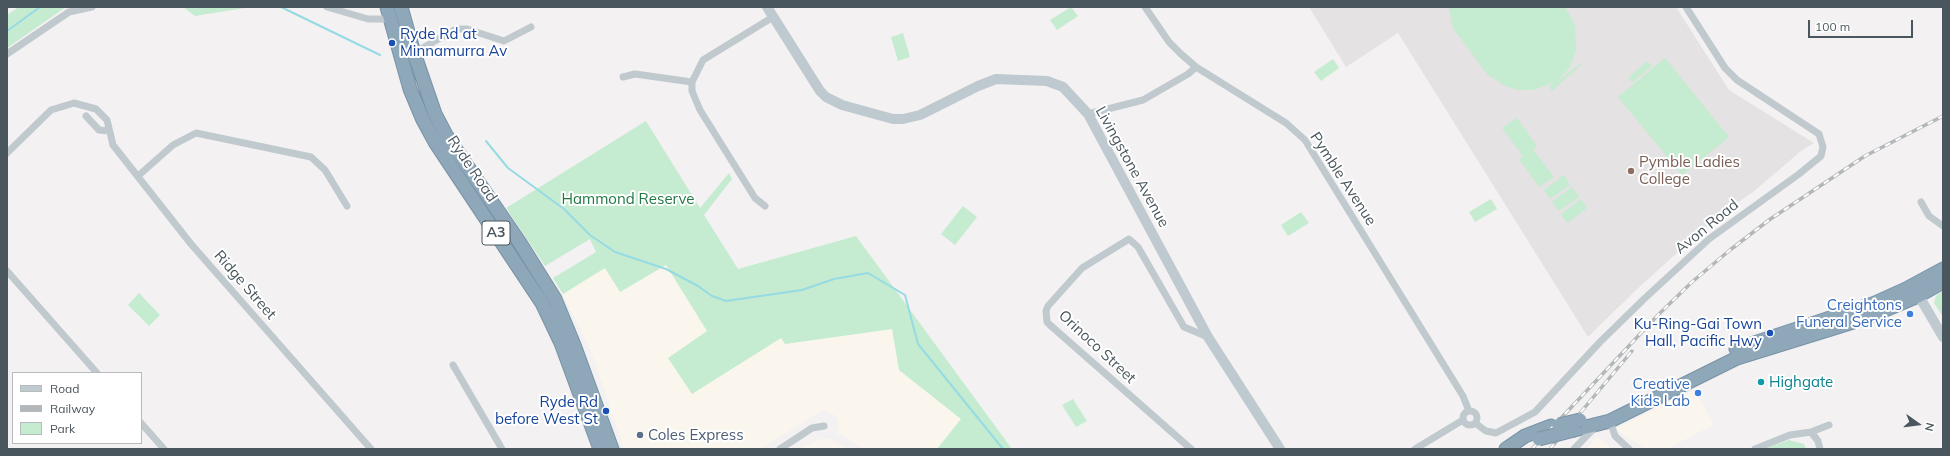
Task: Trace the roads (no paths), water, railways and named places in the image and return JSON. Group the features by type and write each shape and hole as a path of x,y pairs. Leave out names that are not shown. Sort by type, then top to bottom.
{"highway":[{"name":"Ryde Road","path":"403,12 427,94 446,135 532,262 555,299 574,345 612,449"},
{"name":"Ryde Road","path":"389,13 410,90 423,120 435,142 542,303 561,343 600,449"},
{"path":"1506,449 1525,436 1551,426 1604,423 1736,358 1841,326 1916,291 1943,269"},
{"path":"1521,449 1539,439 1621,407 1729,352 1943,282"}],"street":[{"path":"7,54 69,12 92,7"},
{"path":"327,7 368,19 389,13 403,12"},
{"name":"Livingstone Avenue","path":"767,7 820,91 826,97 842,105 893,119 912,118 920,116 990,80 1009,78 1047,81 1057,84 1069,93 1088,114 1208,337 1280,449"},
{"name":"Pymble Avenue","path":"1145,7 1168,42 1196,67 1286,123 1305,140 1463,396 1469,411 1473,411 1477,416 1475,423"},
{"name":"Avon Road","path":"1475,423 1486,431 1496,433 1535,412 1600,342 1644,298 1709,239 1799,174 1821,156 1823,146 1819,134 1737,80 1725,68 1686,7"},
{"path":"765,206 755,198 700,110 692,91 692,82 703,60 773,17"},
{"path":"414,53 456,29 467,28 504,41 531,27"},
{"path":"1088,114 1143,100 1188,74 1196,67"},
{"path":"623,77 634,74 692,82"},
{"name":"Ridge Street","path":"7,153 52,110 74,103 96,109 107,120 113,145 191,244 371,449"},
{"path":"86,116 99,130 109,131"},
{"path":"138,176 173,145 196,133 311,157 325,170 347,206"},
{"path":"1921,202 1929,216 1943,226"},
{"name":"Orinoco Street","path":"1190,449 1050,325 1047,322 1046,311 1048,306 1082,268 1129,239 1138,247 1184,327 1208,337"},
{"path":"7,271 96,372"},
{"path":"1916,291 1943,337"},
{"path":"452,365 502,449"},
{"path":"1415,449 1463,420 1465,414 1469,411"},
{"path":"1463,420 1468,425 1475,423"},
{"path":"1575,447 1604,423 1629,449"},
{"path":"142,424 164,449"},
{"path":"1575,447 1577,425"},
{"path":"1755,449 1790,435 1811,432 1829,425"},
{"path":"780,449 812,428 824,426"},
{"path":"1811,432 1818,441 1820,449"}],"waterway":[{"path":"7,31 40,7"},
{"path":"281,7 380,55"},
{"path":"486,141 508,168 564,209 590,235 615,252 666,269 698,286 712,296 726,301 802,290 834,279 868,273 905,295 918,344 1003,449"}],"railway":[{"path":"1532,449 1658,315 1692,282 1730,250 1769,220 1865,156 1943,116"},
{"path":"1550,449 1632,351"}],"place":[{"name":"Ryde Rd at Minnamurra Av","path":"392,43"},
{"name":"Pymble Ladies College","path":"1631,171"},
{"name":"Creightons Funeral Service","path":"1910,314"},
{"name":"Ku-Ring-Gai Town Hall, Pacific Hwy","path":"1770,333"},
{"name":"Highgate","path":"1761,382"},
{"name":"Creative Kids Lab","path":"1698,393"},
{"name":"Ryde Rd before West St","path":"606,411"},
{"name":"Coles Express","path":"640,435"}],"park label":[{"name":"Hammond Reserve","path":"628,199"}]}
